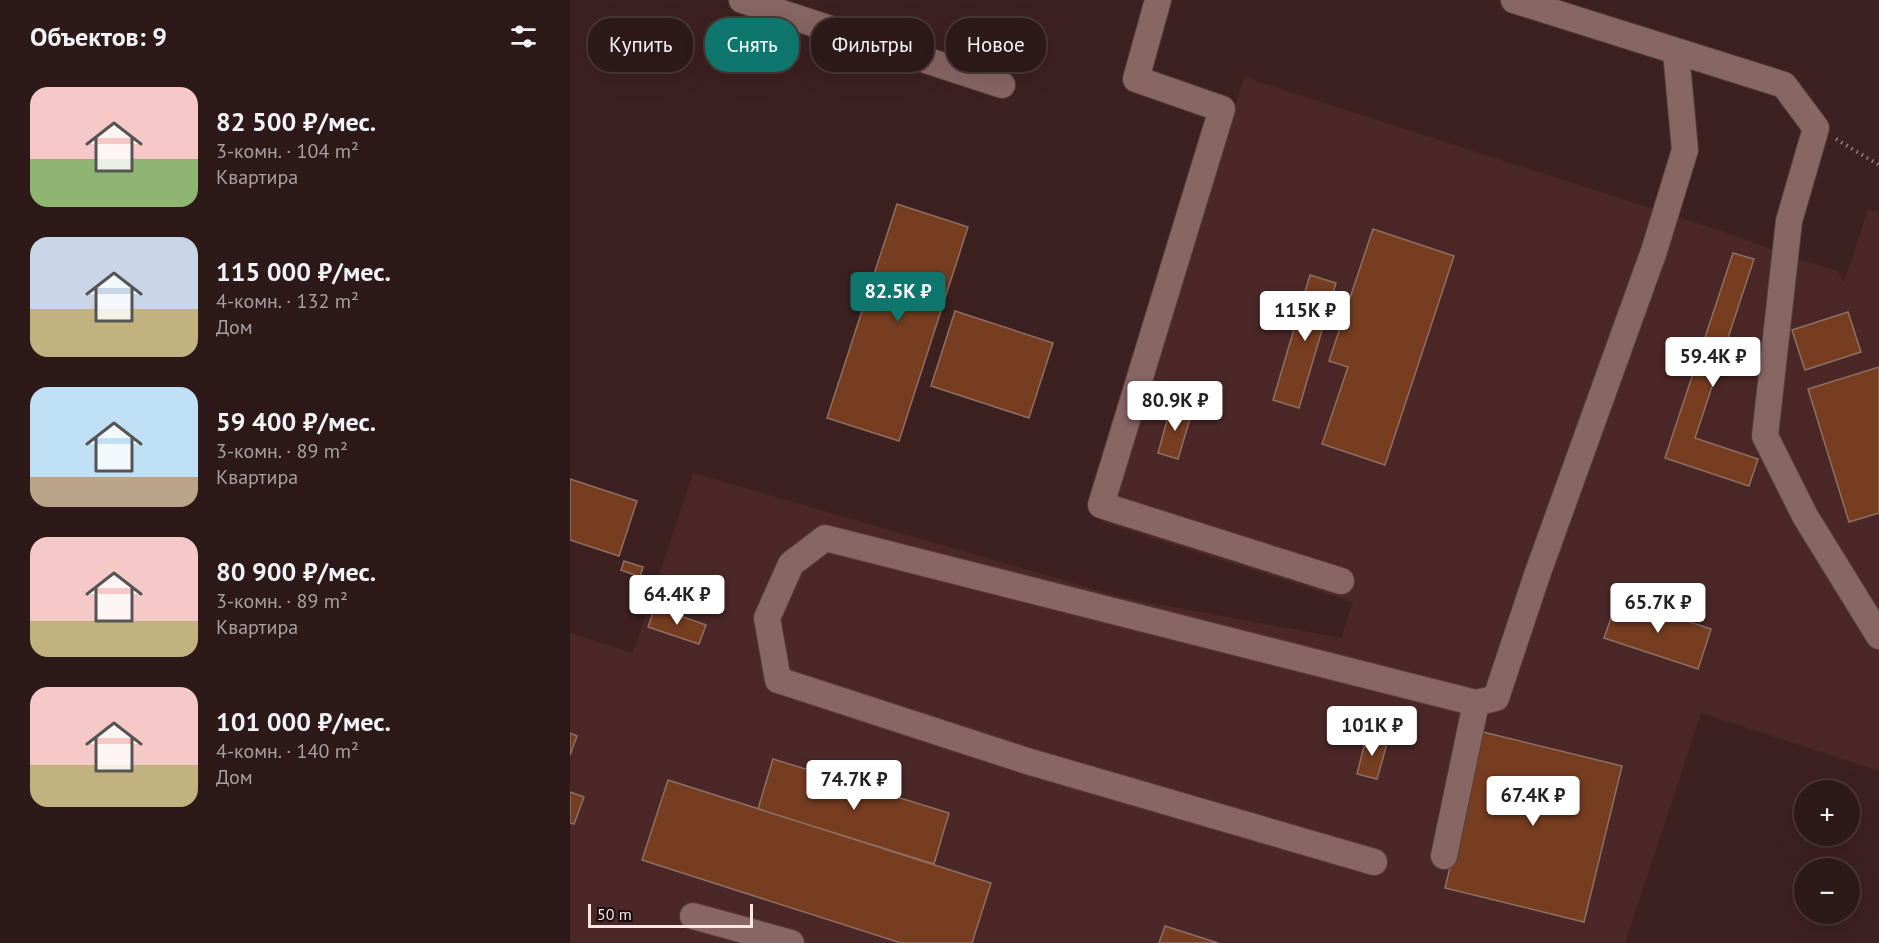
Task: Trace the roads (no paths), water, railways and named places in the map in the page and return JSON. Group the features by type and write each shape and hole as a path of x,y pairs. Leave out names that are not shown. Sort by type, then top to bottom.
{"street":[{"path":"742,0 789,8 1002,85"},
{"path":"1158,0 1136,79 1222,109 1101,505 1341,580"},
{"path":"1514,0 1784,85 1816,128 1790,221 1765,436 1805,516 1879,636"},
{"path":"1374,862 1027,761 778,680 767,618 790,564 825,538 1476,703 1496,698 1537,575 1654,251 1685,150 1676,52"},
{"path":"1444,856 1476,703"},
{"path":"693,916 791,943"}]}
